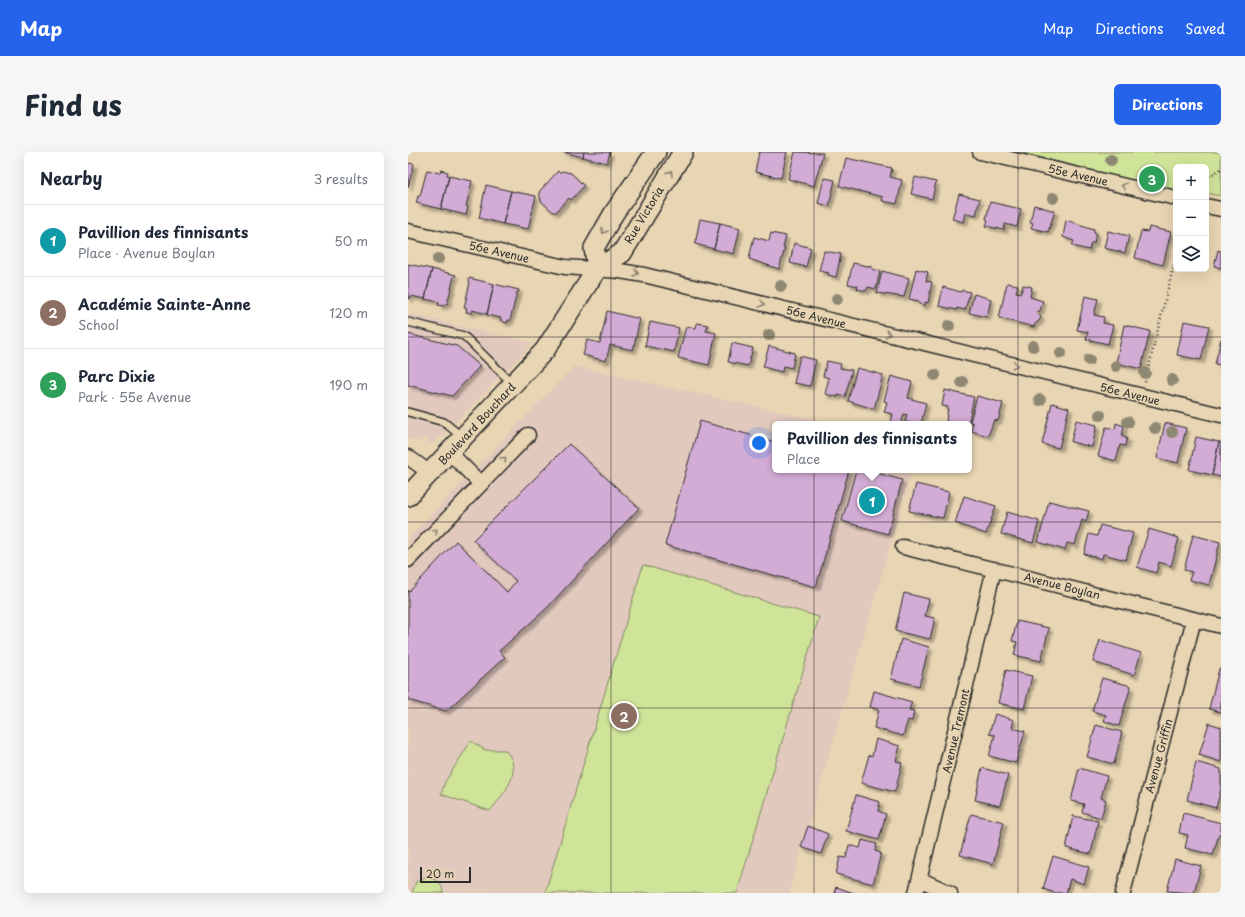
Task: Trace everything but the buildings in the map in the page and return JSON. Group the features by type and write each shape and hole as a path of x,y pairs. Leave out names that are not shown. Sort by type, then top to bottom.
{"main road":[{"path":"597,270 594,248 614,213 656,152"},
{"name":"Rue Victoria","path":"545,350 597,270 622,253 683,152"},
{"name":"Boulevard Bouchard","path":"408,496 514,385 545,350"}],"street":[{"name":"55e Avenue","path":"980,152 1173,197"},
{"path":"1209,207 1221,209"},
{"name":"56e Avenue","path":"408,231 565,267 644,275 1221,415"},
{"path":"408,560 528,435"},
{"path":"450,453 481,484"},
{"path":"408,457 430,473"},
{"name":"Avenue Boylan","path":"903,547 1221,626"},
{"name":"Avenue Tremont","path":"918,886 994,569"},
{"name":"Avenue Griffin","path":"1123,893 1194,619"},
{"path":"918,886 950,893"}],"lane":[{"path":"408,322 464,336 514,385"},
{"path":"408,412 444,422 464,438"}],"path":[{"path":"1209,176 1221,169"},
{"path":"1142,396 1173,268"}],"shaded area":[{"path":"408,314 533,343 440,438 432,443 427,443 428,440 421,438 420,441 408,438"},
{"path":"574,366 822,421 772,421 772,473 911,473 789,893 408,893 408,539"}],"green space":[{"path":"1019,152 1221,152 1221,196 1209,194 1209,164 1173,164 1173,190"},
{"path":"643,565 819,617 737,893 545,893"},
{"path":"471,741 485,750 505,750 511,758 513,774 510,782 490,811 441,794 445,782"},
{"path":"426,877 436,880 440,884 443,893 412,893 416,882"}],"place":[{"name":"Parc Dixie","path":"1152,179"},
{"name":"Pavillion des finnisants","path":"872,501"},
{"name":"Académie Sainte-Anne","path":"624,716"}]}
